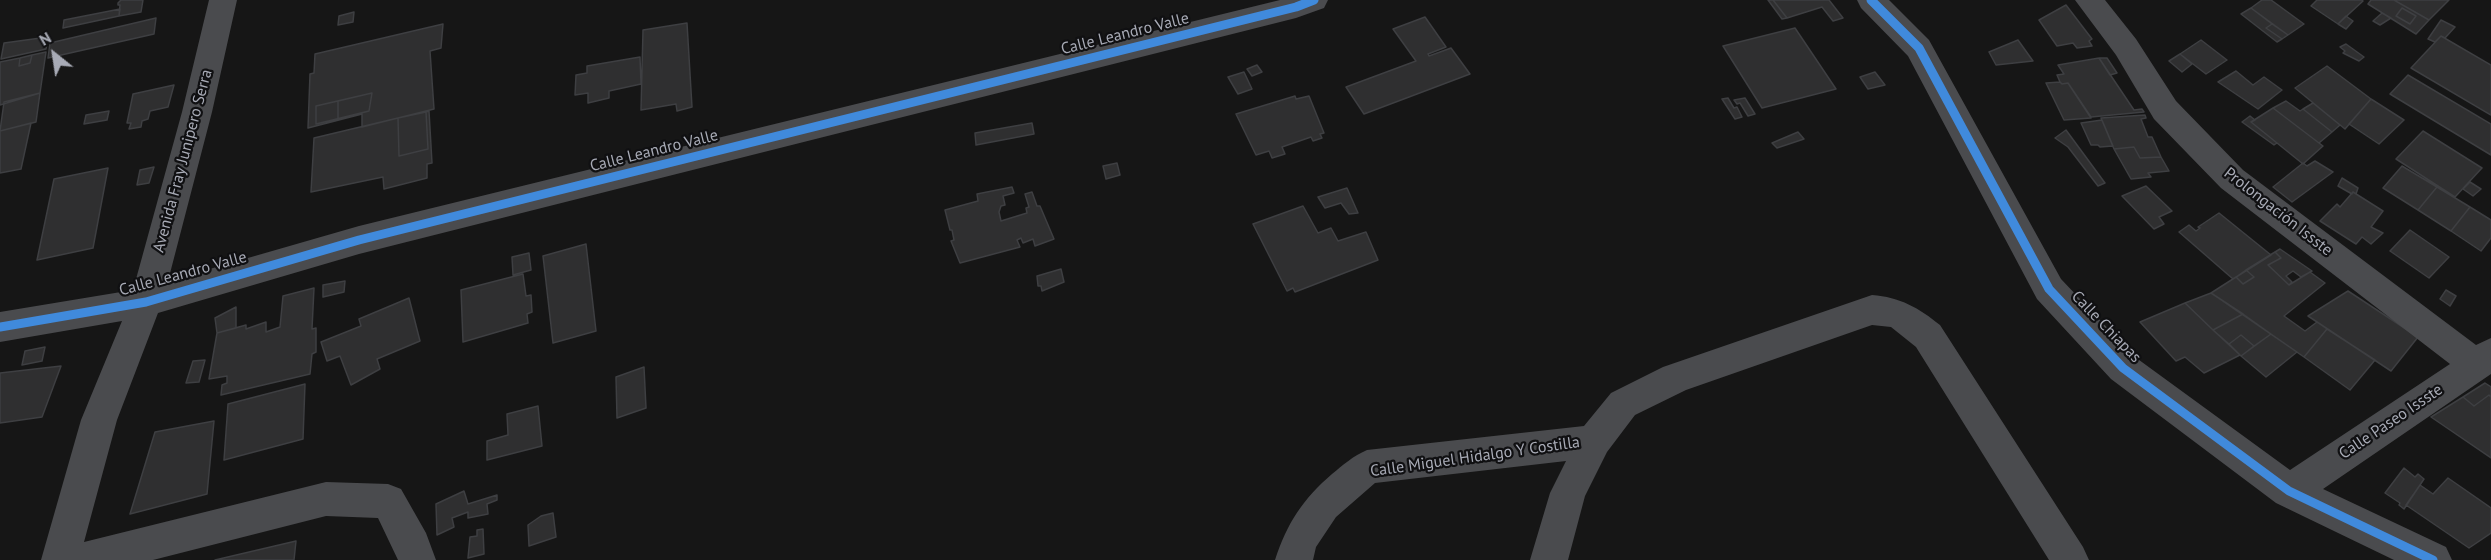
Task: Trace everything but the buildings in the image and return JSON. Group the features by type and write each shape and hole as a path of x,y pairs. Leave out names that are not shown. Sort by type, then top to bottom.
{"street":[{"name":"Avenida Fray Junipero Serra","path":"60,560 99,420 146,302 197,112 223,0"},
{"name":"Calle Chiapas","path":"1871,0 1919,48 2049,289 2123,368 2289,491 2433,560"},
{"name":"Prolongación Issste","path":"2089,0 2126,47 2165,110 2232,179 2484,359"},
{"name":"Calle Leandro Valle","path":"0,327 146,302 360,240 1302,2"},
{"path":"1549,560 1568,493 1594,441 1623,404 1675,378 1872,310 1891,310 1910,321 1928,336 2070,560"},
{"name":"Calle Paseo Issste","path":"2289,491 2484,359"},
{"name":"Calle Miguel Hidalgo Y Costilla","path":"1294,560 1300,540 1323,504 1367,467 1594,441"},
{"path":"82,560 326,499 388,501 413,546 417,560"}],"cycle path":[{"path":"0,327 146,302 359,240 1296,7 1314,0"},
{"path":"1871,0 1919,48 2049,289 2123,368 2289,491 2433,560"}]}
